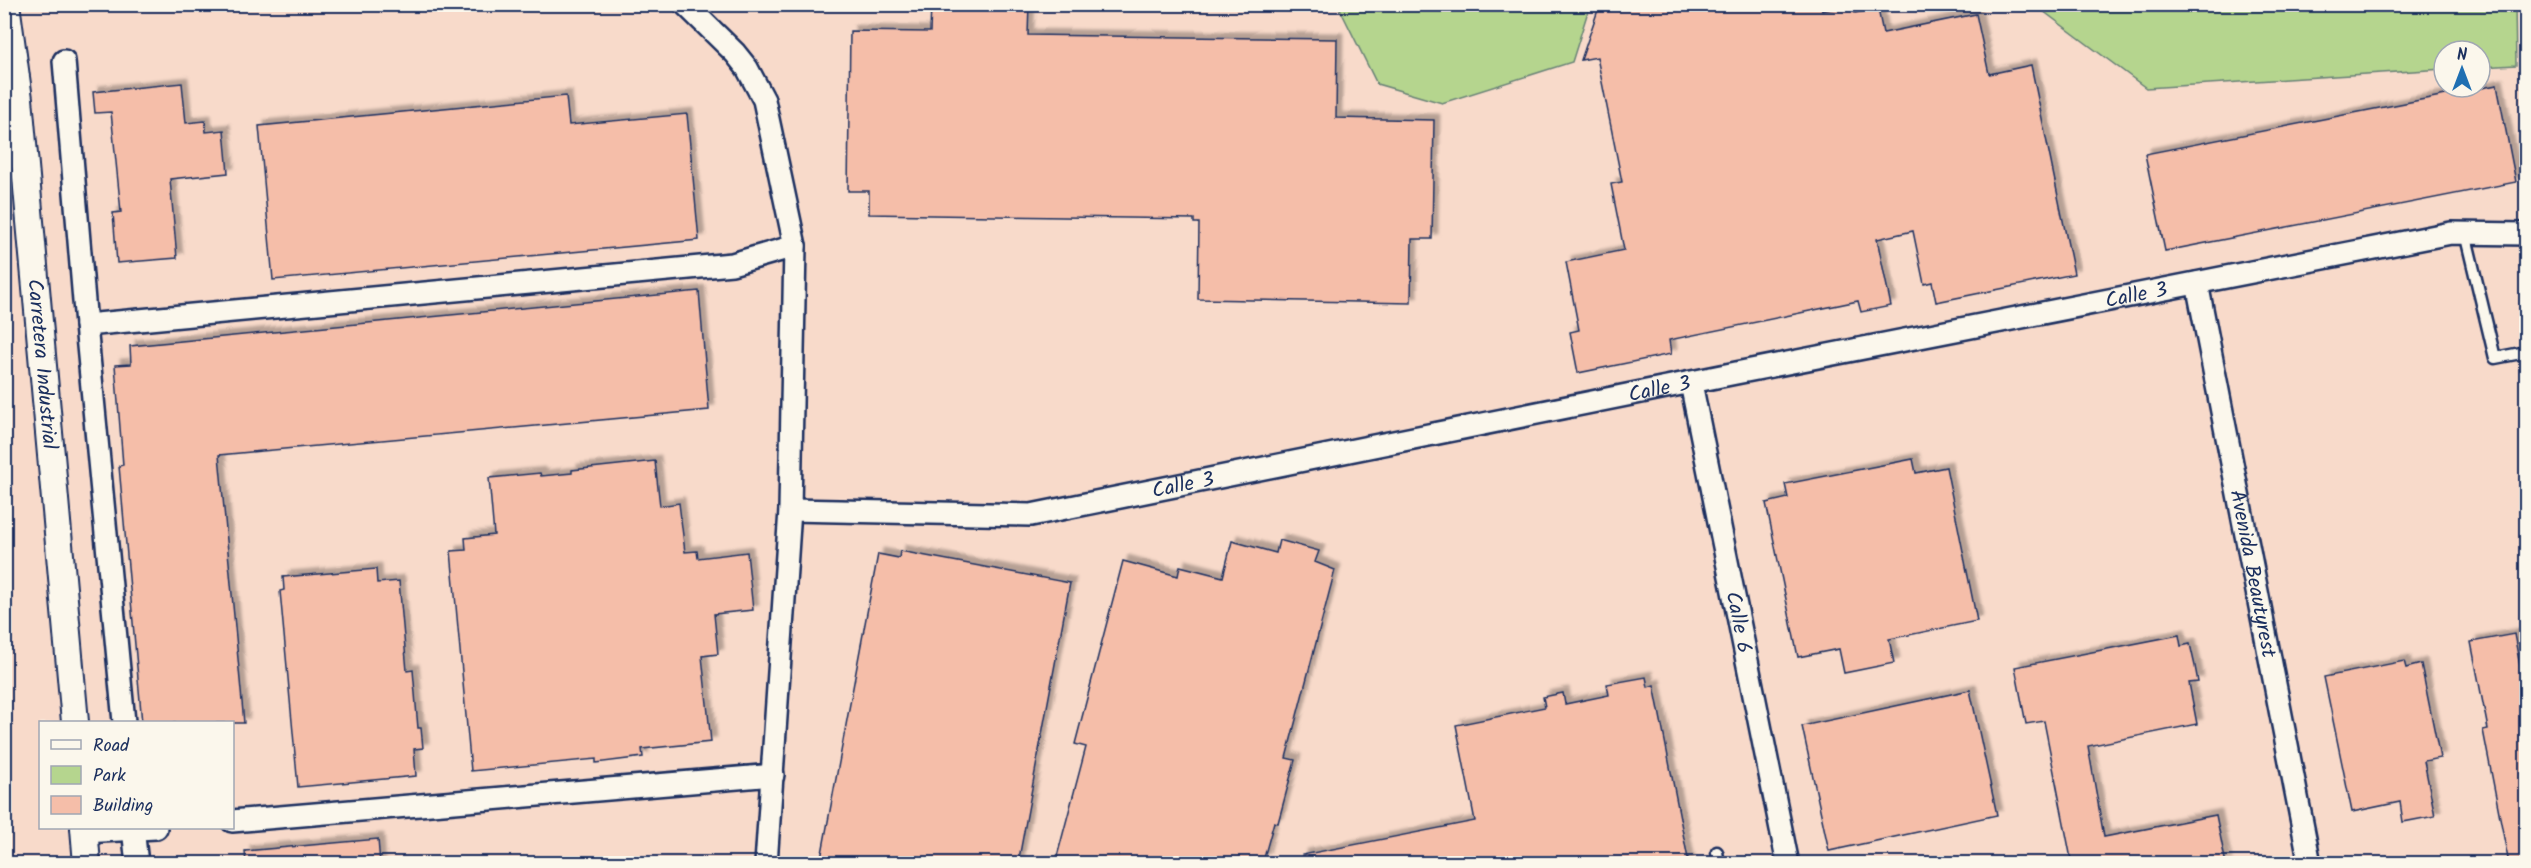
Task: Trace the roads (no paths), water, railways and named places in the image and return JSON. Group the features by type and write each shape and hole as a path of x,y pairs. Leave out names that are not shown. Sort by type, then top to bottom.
{"street":[{"name":"Carretera Industrial","path":"6,4 19,99 75,721"},
{"path":"685,4 735,53 747,68 764,100 795,246 790,510 766,864"},
{"path":"64,61 86,325 124,721"},
{"name":"Calle 3","path":"790,510 1031,515 2451,233 2526,234"},
{"path":"86,325 732,264 795,246"},
{"name":"Avenida Beautyrest","path":"2197,283 2310,864"},
{"name":"Calle 6","path":"1691,383 1788,864"},
{"path":"234,821 773,775"},
{"path":"87,864 84,830 134,829 137,864"}],"lane":[{"path":"2465,233 2495,358 2526,352"}]}
